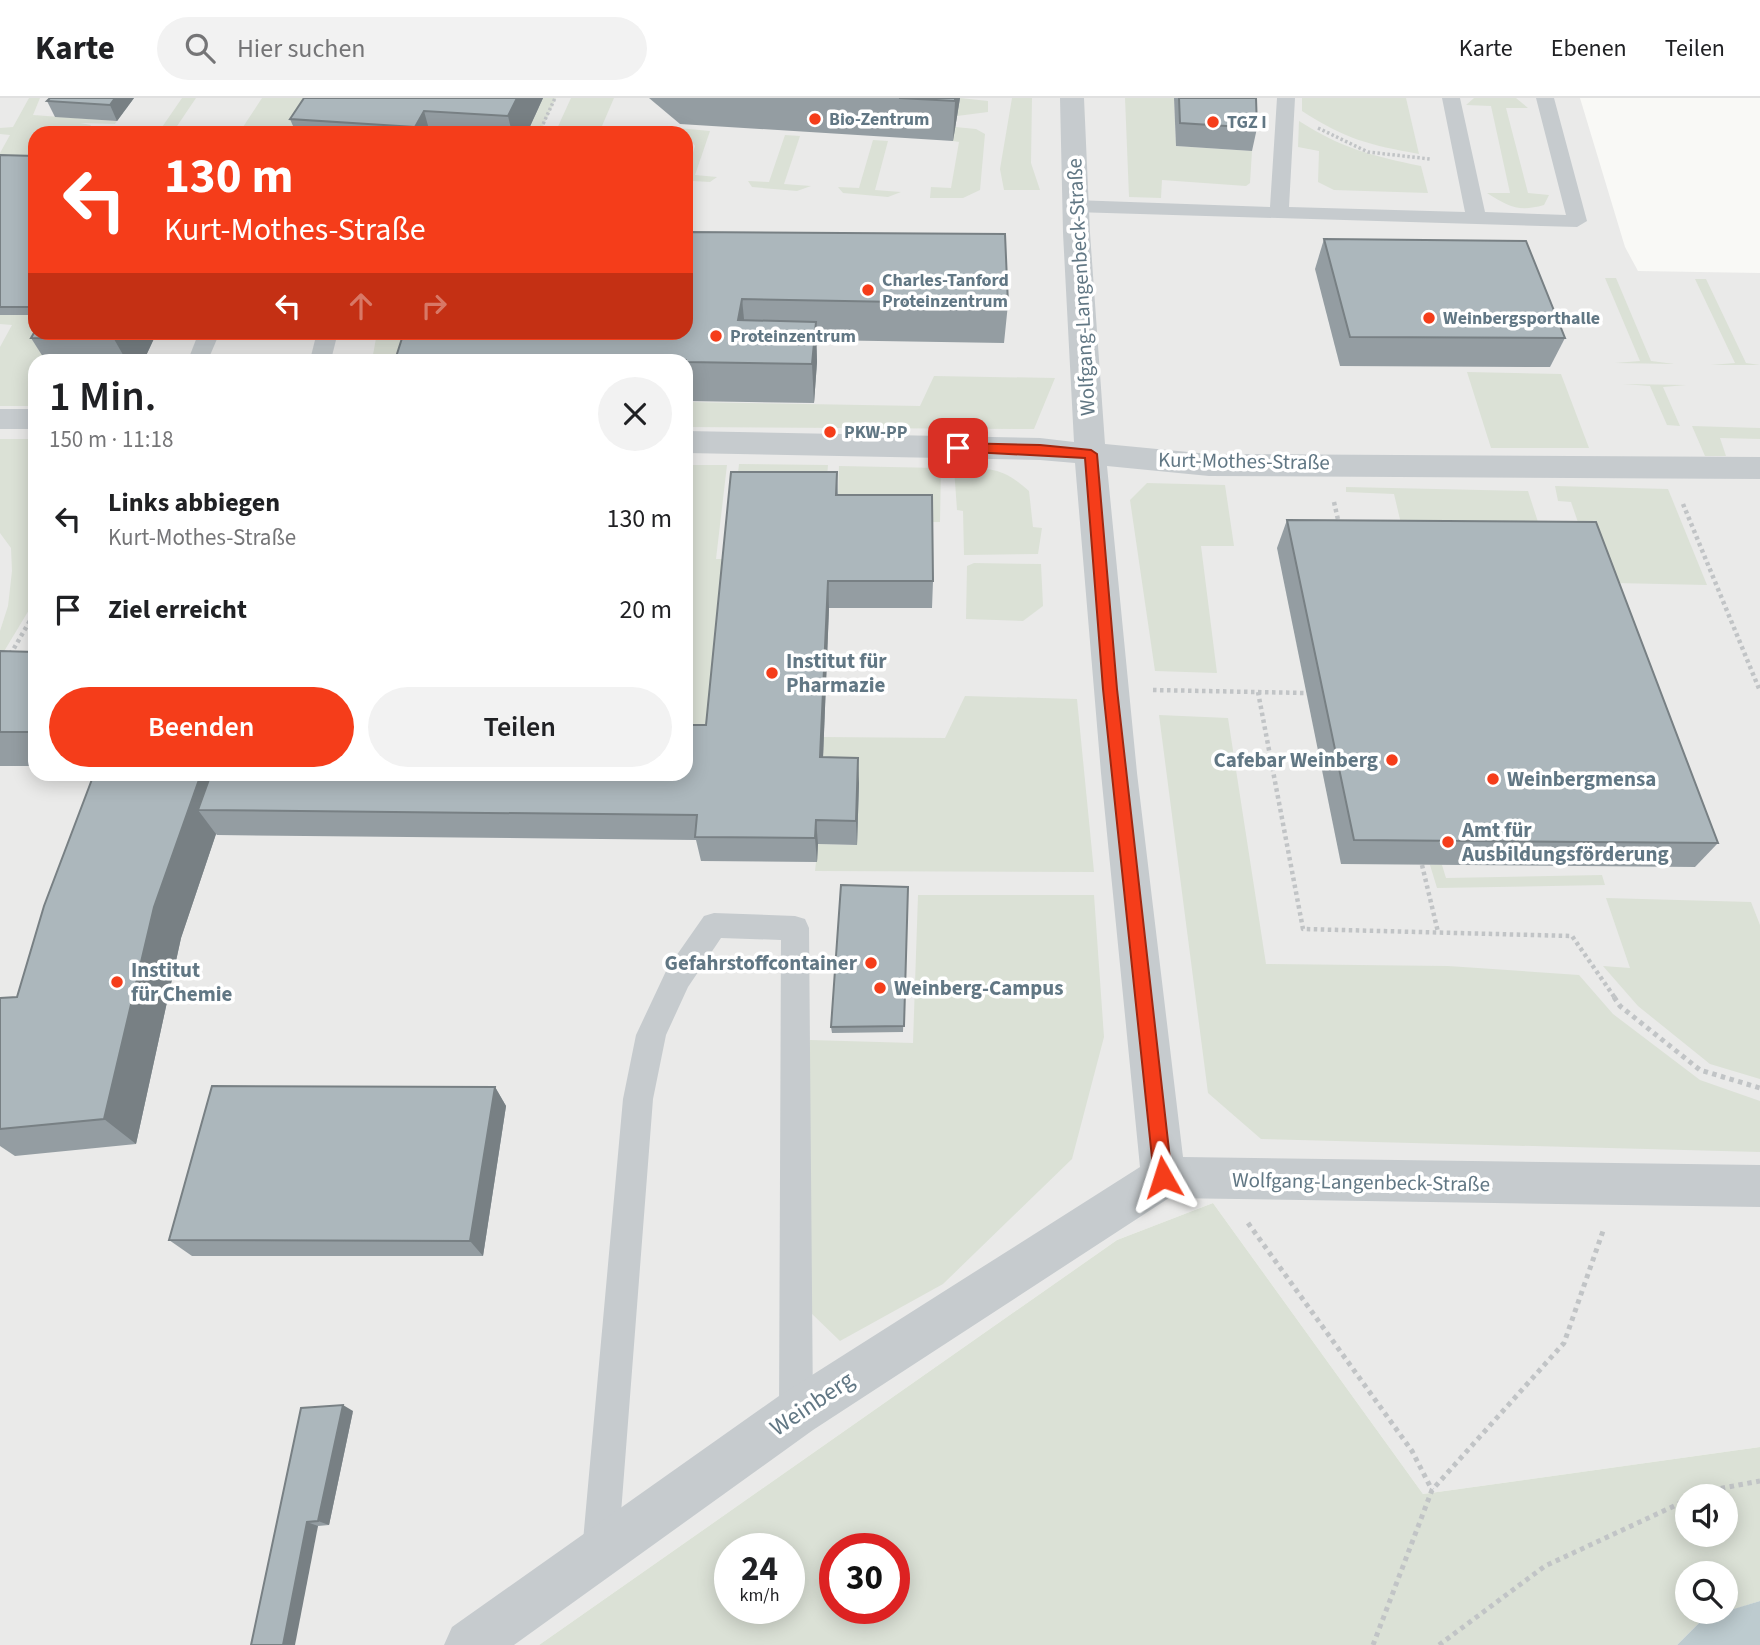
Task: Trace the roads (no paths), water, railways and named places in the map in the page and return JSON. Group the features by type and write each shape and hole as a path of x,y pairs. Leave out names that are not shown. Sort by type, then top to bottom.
{"street":[{"name":"Wolfgang-Langenbeck-Straße","path":"1072,98 1074,206 1110,689 1163,1177 1760,1186"},
{"path":"0,419 28,419"},
{"name":"Kurt-Mothes-Straße","path":"693,442 1040,449 1209,465 1760,468"},
{"name":"Weinberg","path":"470,1645 796,1413 1163,1177"}],"lane":[{"path":"1451,98 1476,218"},
{"path":"1074,206 1577,221 1545,98"},
{"path":"1279,213 1286,102"},
{"path":"600,1552 638,1099 651,1035 677,978 714,925 795,928 796,1413"}],"place":[{"name":"Bio-Zentrum","path":"815,119"},
{"name":"TGZ I","path":"1213,122"},
{"name":"Charles-Tanford Proteinzentrum","path":"868,290"},
{"name":"Weinbergsporthalle","path":"1429,318"},
{"name":"Proteinzentrum","path":"716,336"},
{"name":"PKW-PP","path":"830,432"},
{"name":"Institut für Pharmazie","path":"772,673"},
{"name":"Cafebar Weinberg","path":"1392,760"},
{"name":"Weinbergmensa","path":"1493,779"},
{"name":"Amt für Ausbildungsförderung","path":"1448,842"},
{"name":"Gefahrstoffcontainer","path":"871,963"},
{"name":"Institut für Chemie","path":"117,982"},
{"name":"Weinberg-Campus","path":"880,988"}]}
